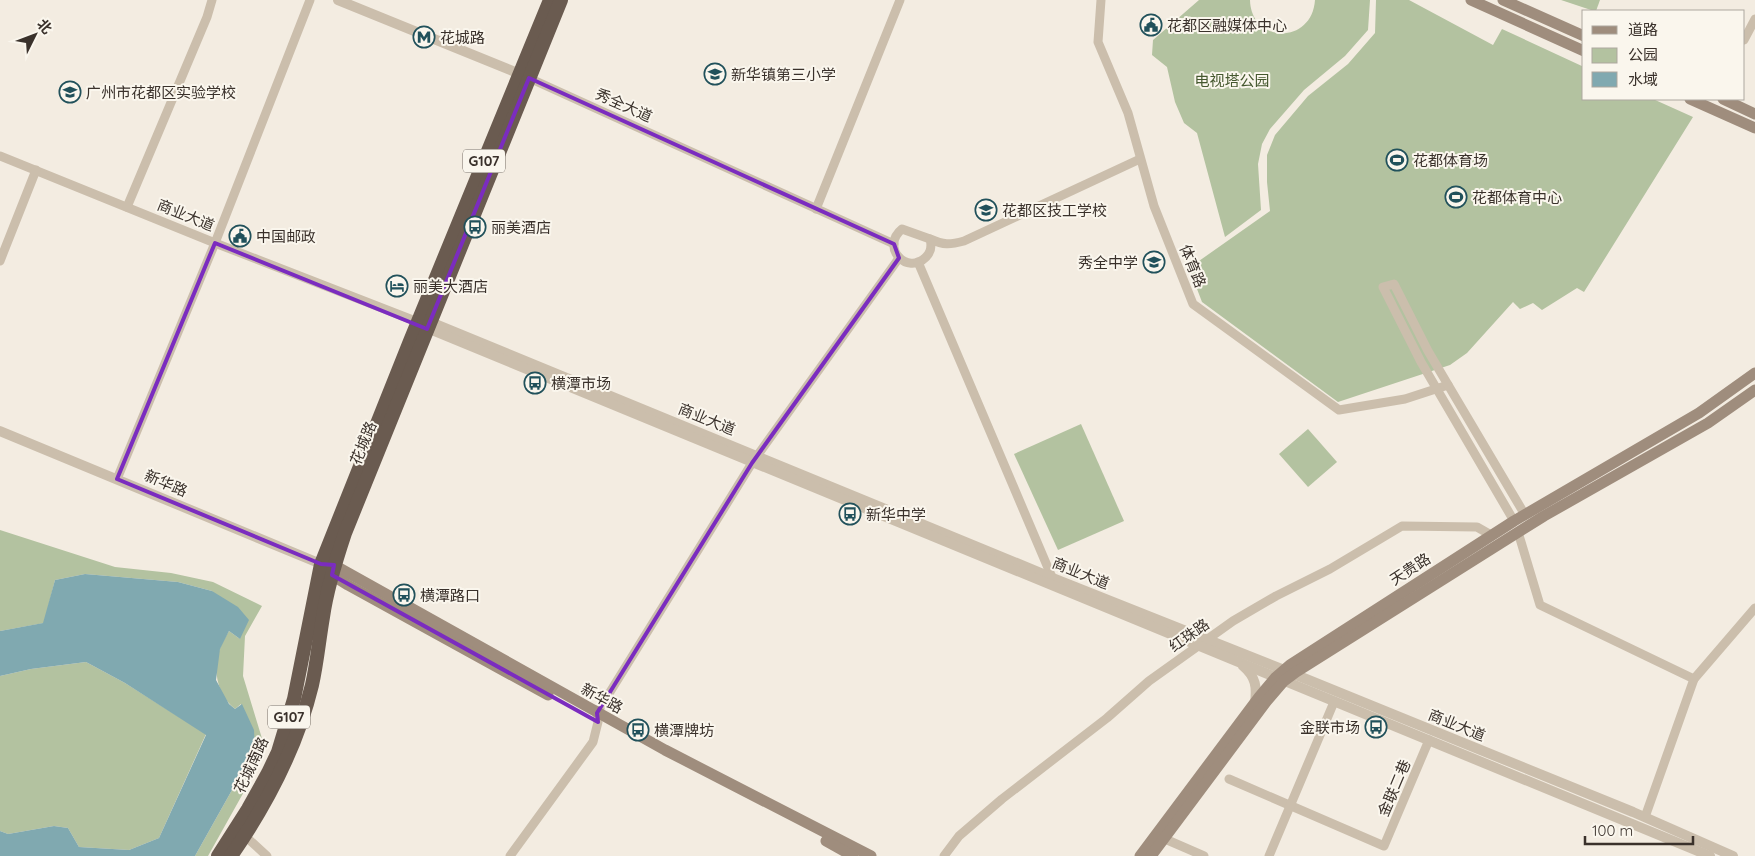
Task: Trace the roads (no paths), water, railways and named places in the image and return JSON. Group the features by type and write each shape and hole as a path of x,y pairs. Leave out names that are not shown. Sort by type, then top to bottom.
{"highway":[{"name":"花城路","path":"329,568 345,533 425,324 524,76 550,0"},
{"name":"花城路","path":"524,76 561,0"},
{"name":"花城南路","path":"231,856 245,836 278,778 302,718 312,683 329,568"},
{"name":"花城南路","path":"218,856 248,809 278,752 329,568"}],"main road":[{"path":"1472,0 1582,50"},
{"path":"1503,0 1582,35"},
{"path":"1692,100 1755,128"},
{"path":"1725,100 1755,114"},
{"name":"天贵路","path":"1151,856 1161,836 1255,703 1310,651 1491,536 1516,527 1525,515 1699,413 1755,373"},
{"name":"天贵路","path":"1140,856 1161,836 1266,702 1284,676 1315,658 1516,527 1708,422 1755,390"},
{"name":"新华路","path":"329,568 598,718 853,856"},
{"name":"新华路","path":"598,718 665,750 871,856"}],"street":[{"path":"127,207 207,17 212,0"},
{"path":"117,479 214,243 310,0"},
{"name":"秀全大道","path":"338,0 524,76 894,244"},
{"path":"816,209 900,0"},
{"name":"体育路","path":"1101,0 1098,42 1128,113 1154,206 1193,304 1339,410 1405,398 1448,385"},
{"path":"1745,38 1755,20"},
{"name":"商业大道","path":"0,156 214,243 425,324 1284,676 1334,702 1710,856"},
{"path":"930,239 931,246 928,255 918,262 908,263 899,258 896,253 894,244 896,236 902,229 930,239 942,244 951,245 964,241 1140,159"},
{"path":"0,261 36,170"},
{"path":"510,856 593,742 598,718 754,459 899,258"},
{"path":"918,262 1055,583"},
{"path":"1525,515 1428,351 1394,284 1383,287 1437,388 1516,527 1540,605 1694,679"},
{"name":"新华路","path":"0,431 329,568"},
{"name":"红珠路","path":"944,856 958,836 1002,799 1107,718 1149,681 1232,621 1330,569 1402,526 1477,527 1491,536"},
{"path":"1645,818 1694,679 1755,608"},
{"name":"商业大道","path":"1202,643 1238,662 1325,688 1645,818 1733,856"},
{"path":"1315,658 1311,665 1312,673 1325,688"},
{"path":"1238,662 1248,670 1255,680 1255,703"},
{"path":"1268,856 1334,702"},
{"name":"金联二巷","path":"1290,805 1384,846 1429,740"},
{"path":"1229,779 1290,805"},
{"path":"245,836 267,856"},
{"path":"1161,836 1204,856"}],"water":[{"path":"85,574 178,582 212,591 238,607 249,620 240,639 229,631 220,649 216,680 229,704 235,709 242,704 254,730 255,749 195,856 0,856 0,831 8,834 54,826 68,828 79,847 129,850 159,838 206,735 125,683 86,662 31,669 0,676 0,631 43,623 55,580"}],"place":[{"name":"花都区融媒体中心","path":"1151,25"},
{"name":"花城路","path":"424,37"},
{"name":"新华镇第三小学","path":"715,74"},
{"name":"广州市花都区实验学校","path":"70,92"},
{"name":"花都体育场","path":"1397,160"},
{"name":"花都体育中心","path":"1456,197"},
{"name":"花都区技工学校","path":"986,210"},
{"name":"丽美酒店","path":"475,227"},
{"name":"中国邮政","path":"240,236"},
{"name":"秀全中学","path":"1154,262"},
{"name":"丽美大酒店","path":"397,286"},
{"name":"横潭市场","path":"535,383"},
{"name":"新华中学","path":"850,514"},
{"name":"横潭路口","path":"404,595"},
{"name":"金联市场","path":"1376,727"},
{"name":"横潭牌坊","path":"638,730"}],"park label":[{"name":"电视塔公园","path":"1232,80"}]}
